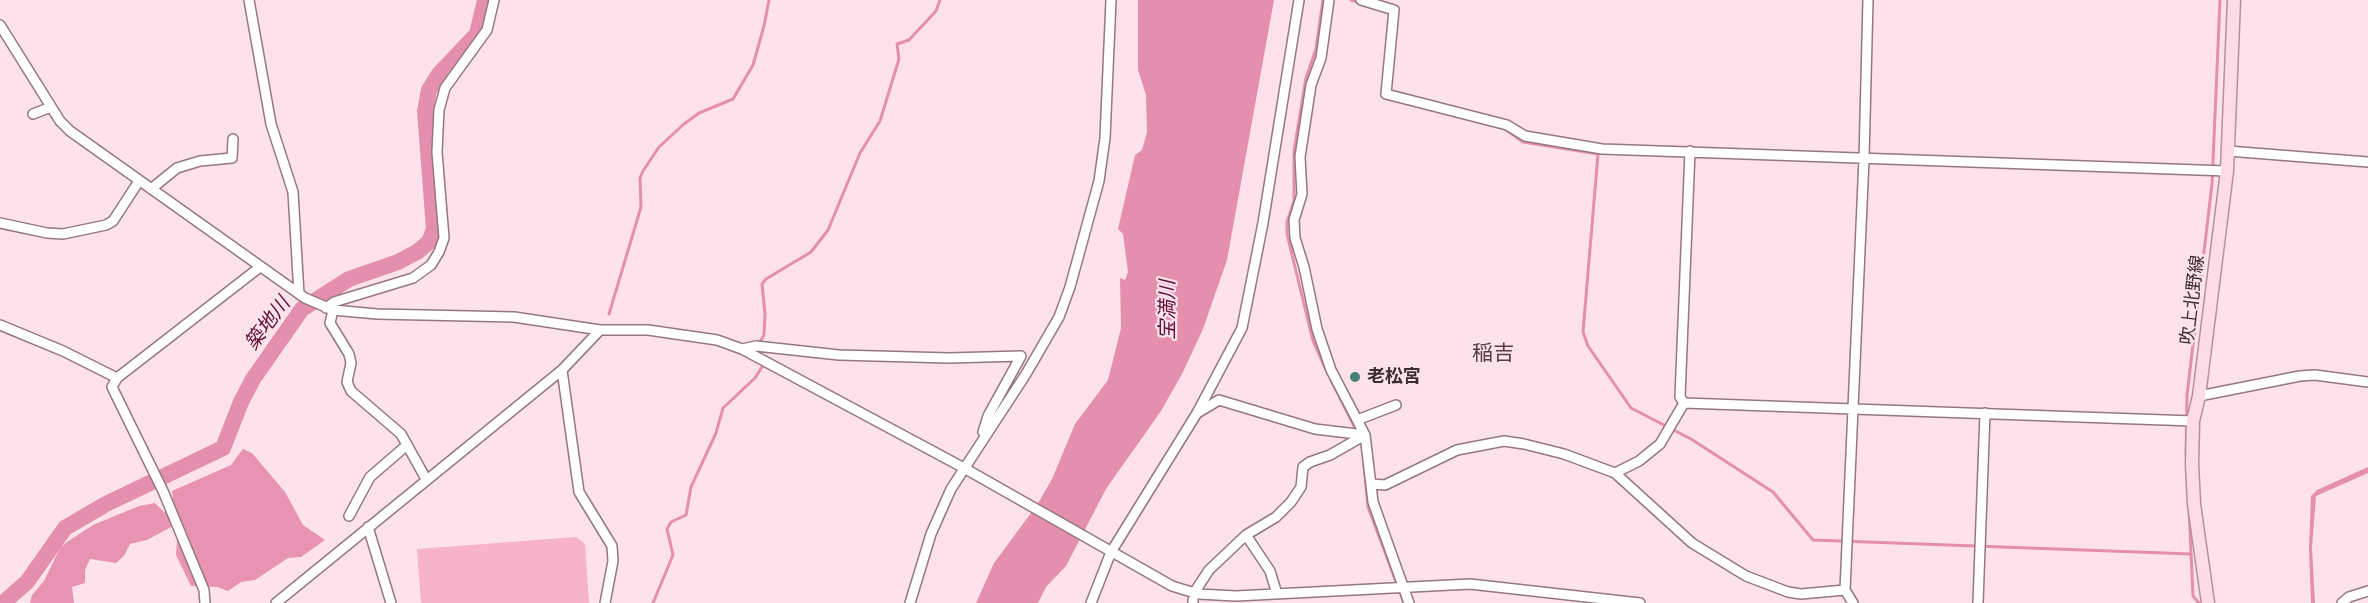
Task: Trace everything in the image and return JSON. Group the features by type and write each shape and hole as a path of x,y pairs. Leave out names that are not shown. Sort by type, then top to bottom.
{"main road":[{"name":"吹上北野線","path":"2208,603 2194,504 2193,421 2199,396 2227,171 2234,0"}],"street":[{"path":"249,0 271,124 293,192 298,294"},
{"path":"327,308 334,302 413,278 431,266 439,252 444,238 437,171 439,110 445,88 487,30 494,0"},
{"path":"980,443 1026,374 1059,317 1085,237 1099,181 1105,138 1111,0"},
{"path":"1091,603 1111,552 1197,413 1242,328 1249,304 1299,0"},
{"path":"1329,0 1321,58 1311,85 1300,157 1302,194 1294,220 1295,238 1304,267 1317,329 1331,370 1365,435 1373,502 1409,603"},
{"path":"1362,0 1394,10 1386,94 1507,125 1525,136 1602,149 2227,171"},
{"path":"1853,603 1845,590 1864,159 1868,0"},
{"path":"0,25 51,107 70,131 298,294 327,308 369,314 514,317 600,330 648,330 717,340 742,349 968,470 1172,586 1198,594 1277,594 1403,585 1470,584 1640,603"},
{"path":"33,114 51,107"},
{"path":"151,189 177,168 201,161 232,158 233,139"},
{"path":"1684,403 1680,397 1690,151"},
{"path":"2228,151 2368,162"},
{"path":"0,223 63,234 106,225 113,221 139,181"},
{"path":"205,603 204,590 154,471 112,387 117,378 260,267"},
{"path":"327,308 330,323 351,363 347,382 351,391 392,424 407,445 426,480"},
{"path":"0,325 63,351 117,378"},
{"path":"276,603 562,370 600,330"},
{"path":"742,349 756,346 839,355 948,358 1021,356 988,416 980,443 968,470 931,534 910,603"},
{"path":"562,370 579,492 612,546 613,561 605,603"},
{"path":"1219,374 1219,400"},
{"path":"2199,396 2300,376 2315,375 2368,382"},
{"path":"1197,413 1219,400 1315,429 1365,435"},
{"path":"1684,403 2193,421"},
{"path":"1616,473 1639,461 1660,444 1684,403"},
{"path":"1357,420 1396,405"},
{"path":"1978,603 1985,413"},
{"path":"1196,590 1209,570 1246,535 1276,517 1291,502 1301,487 1304,467 1365,435"},
{"path":"1372,484 1385,484 1457,450 1504,441 1564,454 1616,473 1692,543 1746,576 1788,592 1801,594 1845,590"},
{"path":"349,516 370,477 407,445"},
{"path":"368,527 391,603"},
{"path":"1246,535 1270,571 1277,594"},
{"path":"2342,603 2349,597 2368,591"}],"shaded area":[{"path":"243,449 252,453 285,492 303,525 325,540 301,557 288,558 255,580 241,582 228,591 217,587 191,586 176,555 177,541 187,533 183,526 171,527 147,540 130,544 124,556 116,563 90,559 85,570 85,583 72,587 74,603 30,603 32,595 44,581 60,548 67,542 93,525 139,506 155,503 164,512 174,510 172,491 231,465"},
{"path":"576,537 585,544 589,603 421,603 417,549"}],"water":[{"name":"宝満川","path":"1138,0 1274,0 1227,260 1203,329 1183,372 1161,411 1106,489 1066,566 1046,587 1038,603 976,603 994,563 1037,505 1052,479 1075,424 1108,380 1121,328 1120,278 1125,280 1128,272 1123,234 1118,229 1135,155 1142,150 1147,132 1146,95 1138,70"},
{"path":"2368,467 2368,473 2316,496 2312,547 2315,603 2311,603 2309,548 2311,496 2317,490"}],"waterway":[{"name":"築地川","path":"3,603 27,582 65,528 106,504 223,448 241,402 253,379 302,309 349,279 398,262 417,252 429,242 434,229 425,111 429,90 439,74 477,34 485,0"},
{"path":"609,314 641,207 640,178 643,171 659,147 684,124 699,113 733,99 753,65 769,0"},
{"path":"760,342 764,335 765,314 762,284 766,279 811,252 828,230 860,153 880,121 899,59 897,44 909,40 936,11 940,0"},
{"path":"1323,0 1316,49 1306,78 1294,151 1294,201 1287,222 1287,234 1313,341 1327,372"},
{"path":"1351,0 1361,3"},
{"path":"2186,455 2187,395 2212,184 2220,0"},
{"path":"1505,129 1523,142 1598,154 1583,332 1588,346 1631,408 1691,439 1773,492 1813,540 2191,554"},
{"path":"653,603 673,555 667,529 671,522 686,515 691,487 716,433 723,408 755,378 762,367"},
{"path":"1331,380 1355,428"},
{"path":"1364,464 1368,507 1404,603"},
{"path":"2189,510 2193,596 2199,603"}],"place":[{"name":"老松宮","path":"1355,377"}],"district":[{"name":"稲吉","path":"1493,354"}]}
